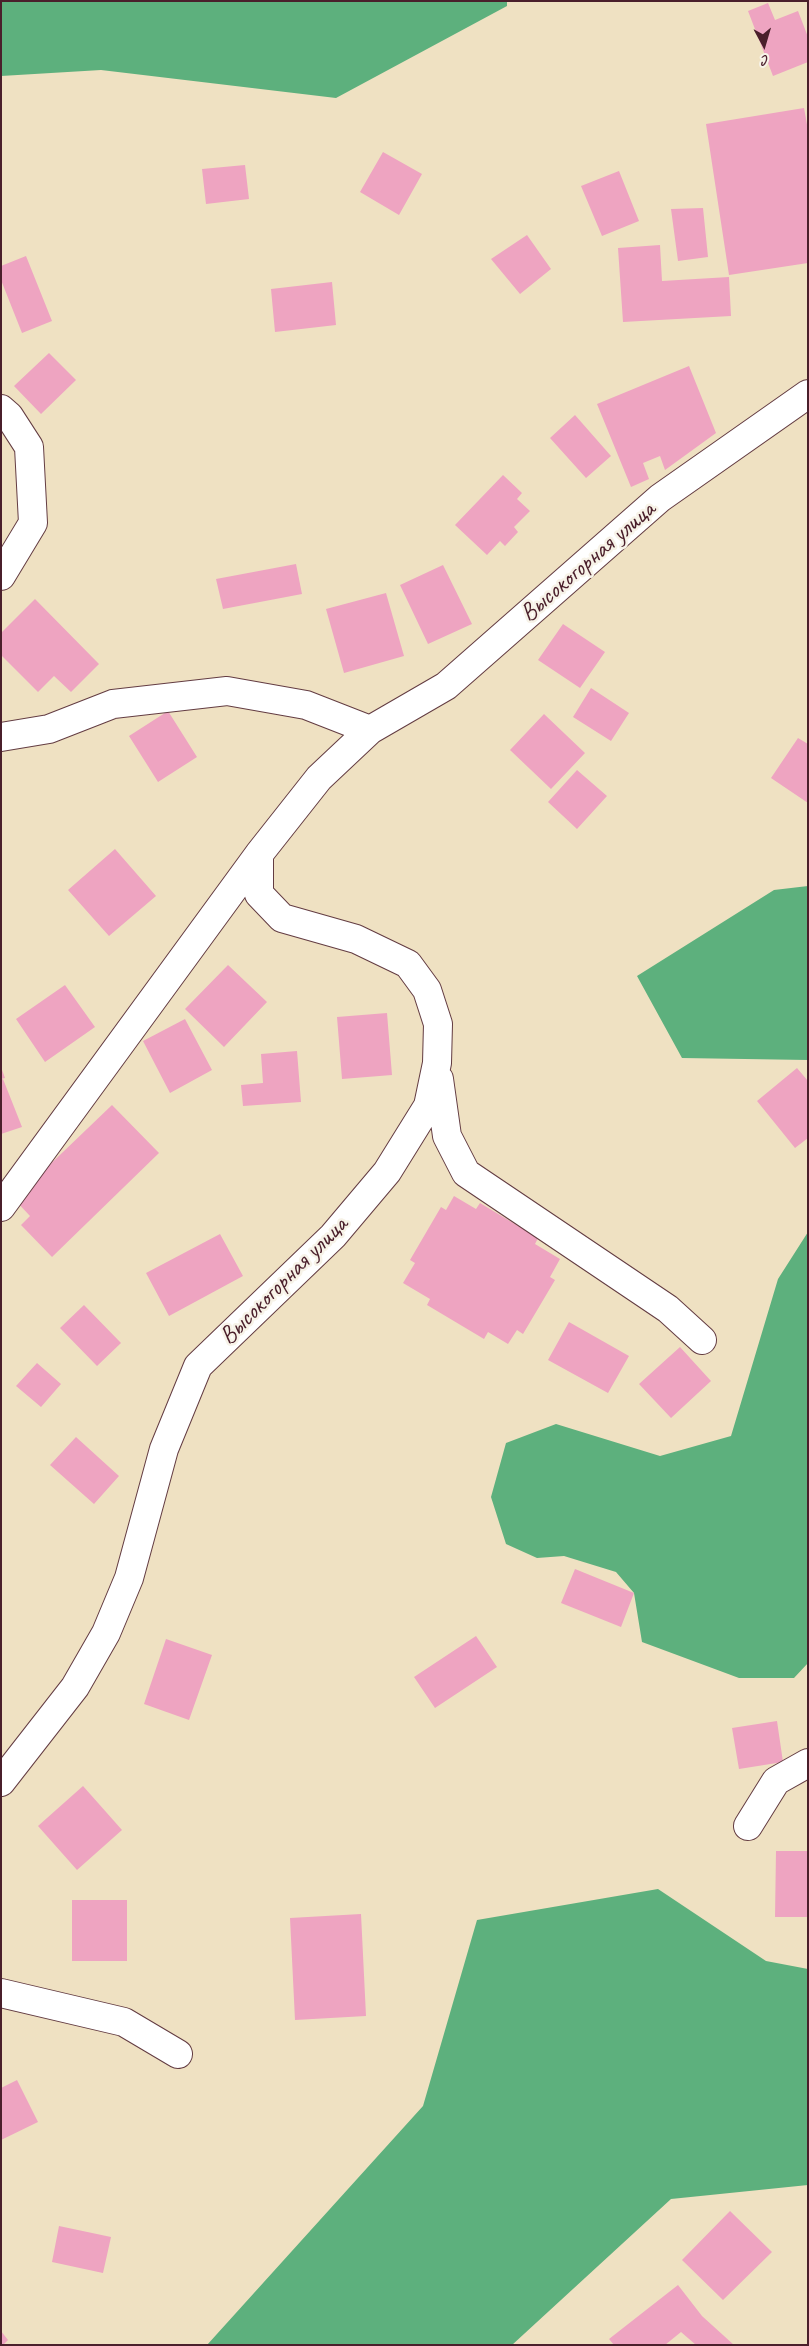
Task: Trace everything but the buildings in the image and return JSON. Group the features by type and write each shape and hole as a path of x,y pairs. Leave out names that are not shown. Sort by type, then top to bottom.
{"street":[{"name":"Высокогорная улица","path":"1,1207 259,854 319,778 370,730 446,686 660,498 808,394"},
{"path":"1,409 9,416 29,447 33,523 1,576"},
{"path":"1,737 49,729 114,704 227,691 306,705 370,730"},
{"name":"Высокогорная улица","path":"1,1782 75,1687 106,1633 129,1578 164,1449 198,1366 332,1236 387,1172 428,1106 437,1064 438,1024 427,990 408,964 356,939 282,918 259,894 259,854"},
{"path":"437,1064 446,1136 466,1173 668,1308 702,1340"},
{"path":"748,1826 776,1780 808,1763"},
{"path":"1,1993 124,2022 178,2054"}],"green space":[{"path":"1,1 507,1 507,6 336,98 101,70 1,76"},
{"path":"808,886 808,1060 682,1058 637,976 774,890"},
{"path":"808,1232 808,1663 794,1678 739,1678 642,1642 634,1593 616,1572 564,1556 537,1558 506,1544 491,1497 506,1443 556,1424 660,1456 731,1436 778,1279"},
{"path":"658,1889 766,1961 808,1969 808,2185 671,2199 512,2345 207,2345 423,2106 477,1920"}]}
